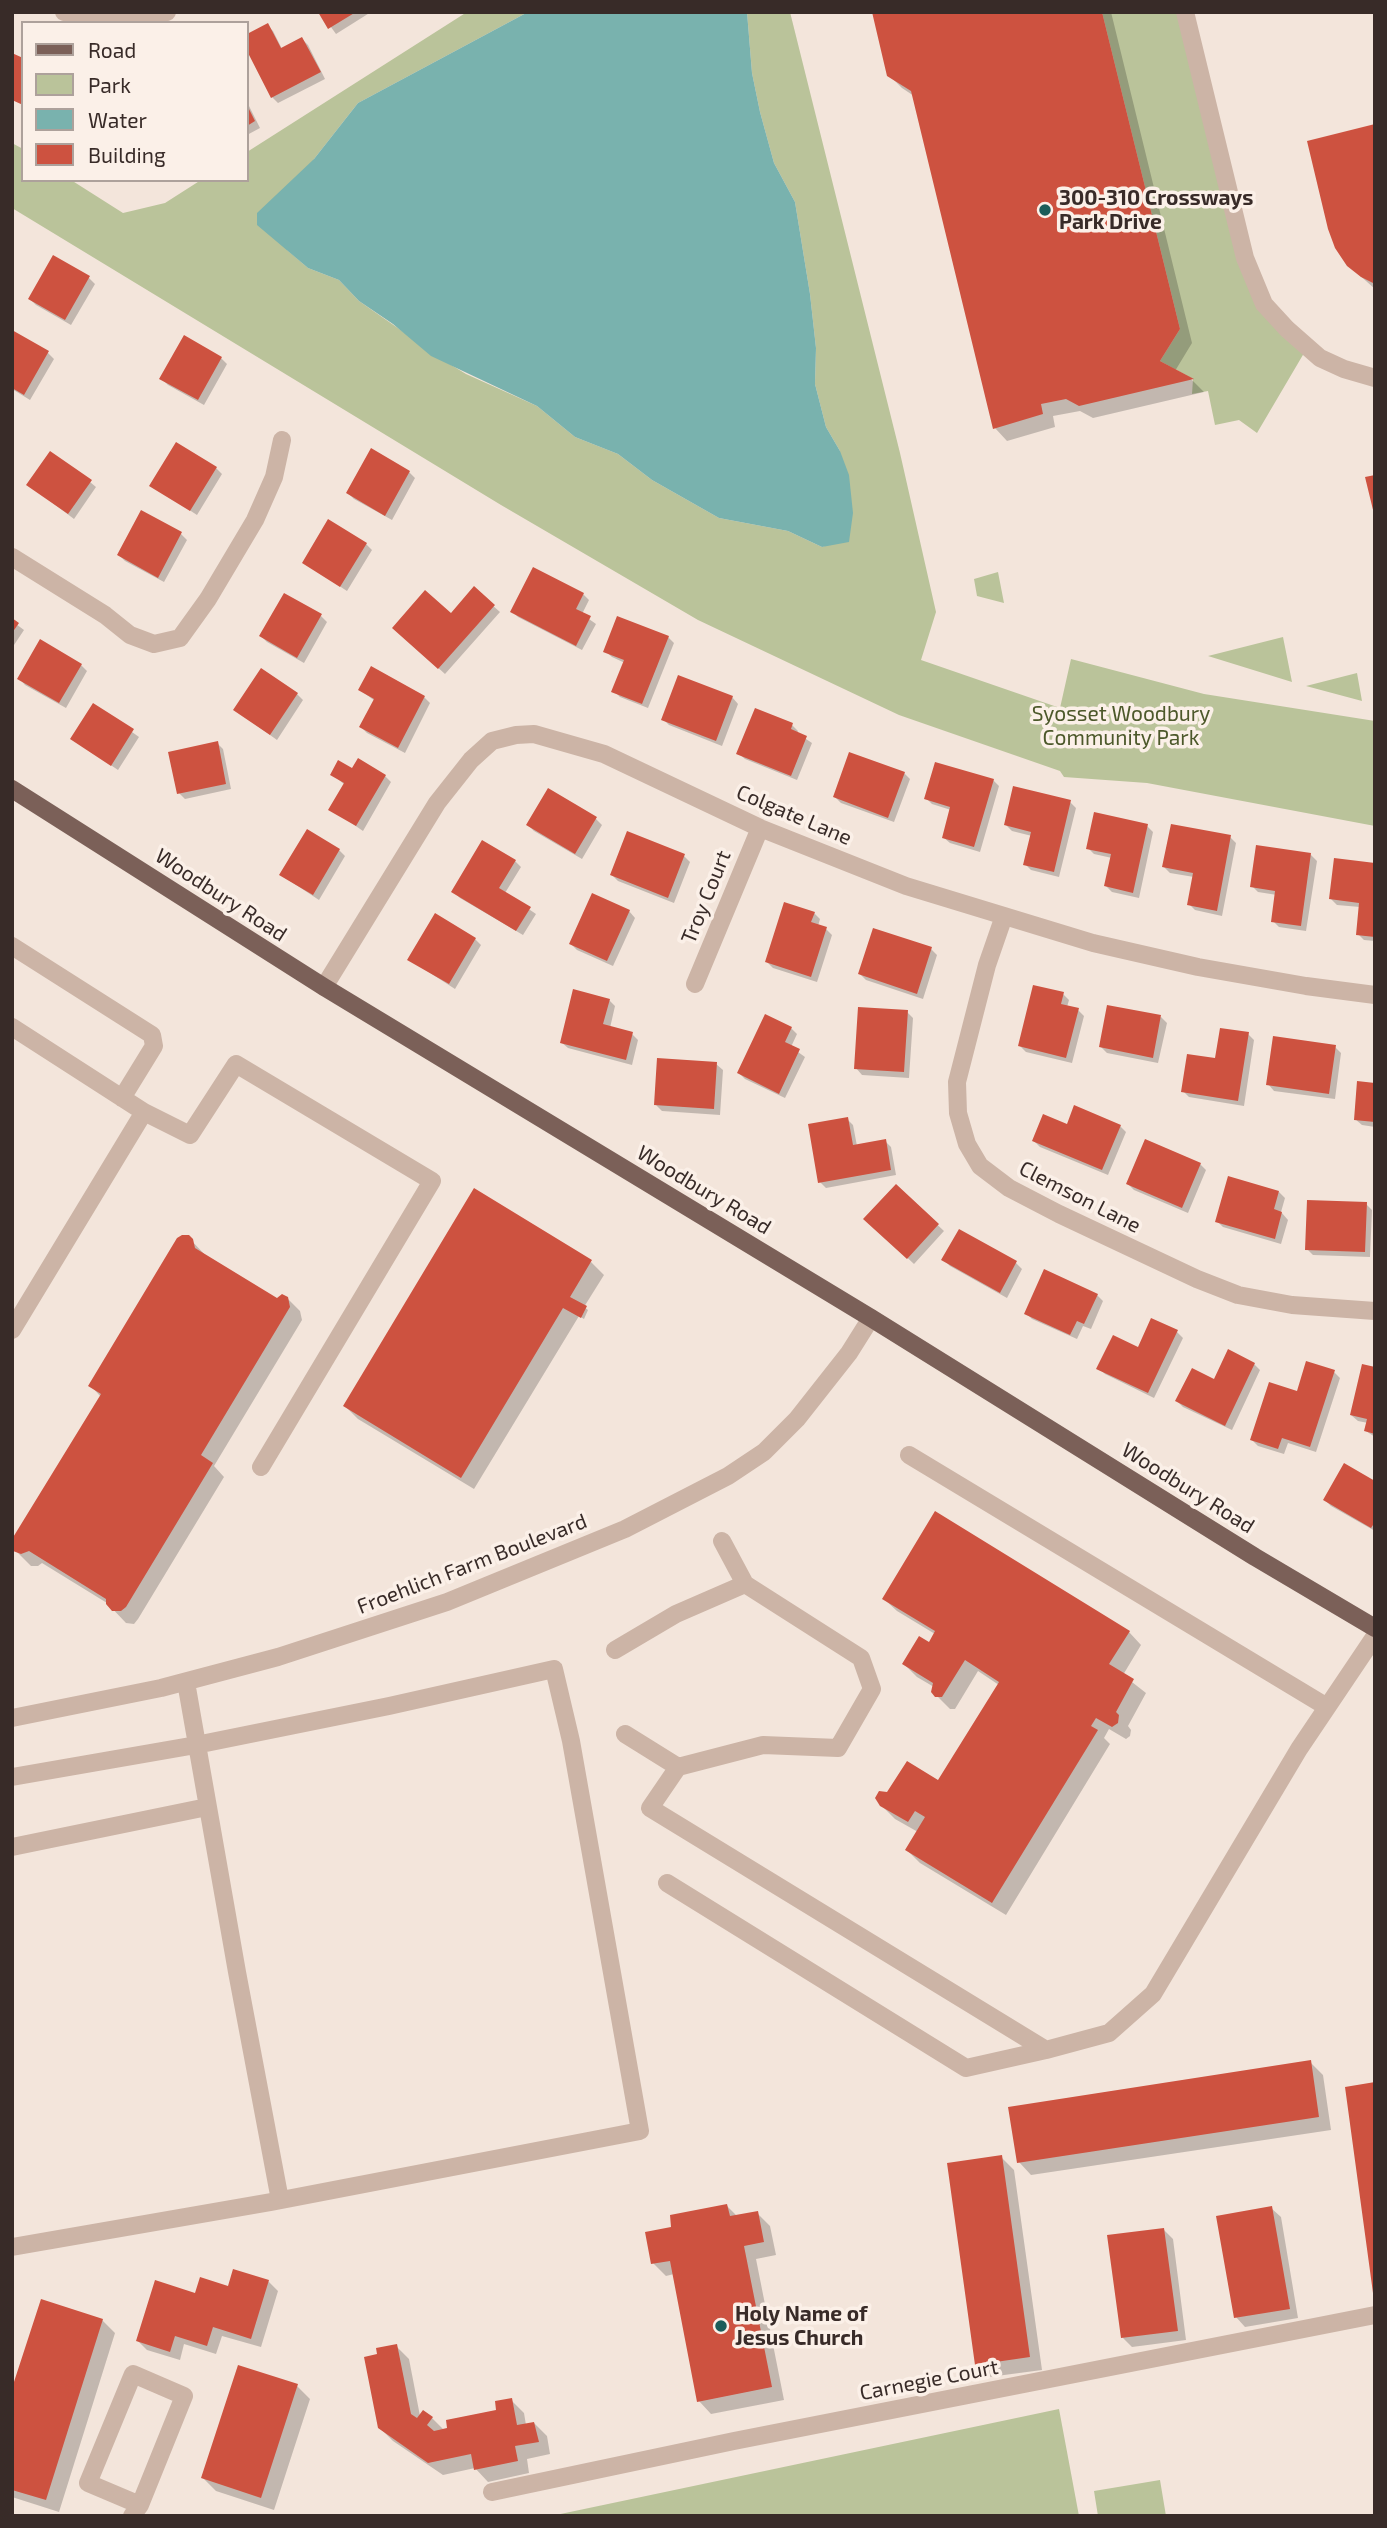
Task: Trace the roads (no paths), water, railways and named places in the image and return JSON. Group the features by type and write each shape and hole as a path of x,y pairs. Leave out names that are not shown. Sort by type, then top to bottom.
{"main road":[{"name":"Woodbury Road","path":"12,789 324,987 871,1318 1255,1557 1375,1628"}],"street":[{"path":"64,12 91,21"},
{"path":"139,21 167,12"},
{"path":"1185,12 1245,258 1264,304 1320,358 1344,369 1375,378"},
{"path":"12,557 105,615 130,635 154,644 180,638 208,599 255,520 274,477 282,440"},
{"name":"Colgate Lane","path":"324,987 437,803 471,760 492,741 534,734 604,754 760,828 906,886 1093,943 1198,967 1375,995"},
{"name":"Troy Court","path":"695,984 760,828"},
{"name":"Clemson Lane","path":"1004,916 987,965 957,1082 958,1113 967,1144 980,1166 1009,1188 1059,1214 1196,1279 1228,1291 1292,1306 1375,1311"},
{"path":"12,946 152,1035 154,1046 122,1098"},
{"path":"12,1027 144,1112 190,1135 236,1064 432,1181 261,1467"},
{"path":"12,1330 19,1302 144,1112"},
{"name":"Froehlich Farm Boulevard","path":"12,1718 186,1682 278,1657 447,1602 625,1529 728,1476 764,1452 797,1419 849,1353 871,1318"},
{"path":"909,1455 1327,1707"},
{"path":"722,1541 745,1584 861,1658 872,1689 838,1748 763,1745 678,1768 650,1808 1046,2050"},
{"path":"615,1650 676,1614 745,1584"},
{"path":"667,1883 966,2068 1109,2033 1153,1994 1299,1749 1375,1636"},
{"path":"12,1777 196,1745 554,1670 571,1741 640,2131 280,2200 12,2247"},
{"path":"186,1682 280,2200"},
{"path":"625,1734 678,1768"},
{"path":"12,1847 207,1807"},
{"name":"Carnegie Court","path":"492,2492 760,2436 1375,2315"},
{"path":"133,2375 184,2396 136,2510 88,2483 133,2375"}],"water":[{"path":"528,12 747,12 752,73 760,112 774,163 795,202 816,348 815,384 826,427 840,451 849,475 853,513 849,542 822,547 788,531 719,518 652,480 618,454 575,437 537,406 431,356 393,324 359,301 339,280 308,268 257,225 257,213 314,159 358,103"}],"place":[{"name":"300-310 Crossways Park Drive","path":"1045,210"},
{"name":"Holy Name of Jesus Church","path":"721,2326"}],"park label":[{"name":"Syosset Woodbury Community Park","path":"1121,726"}]}
